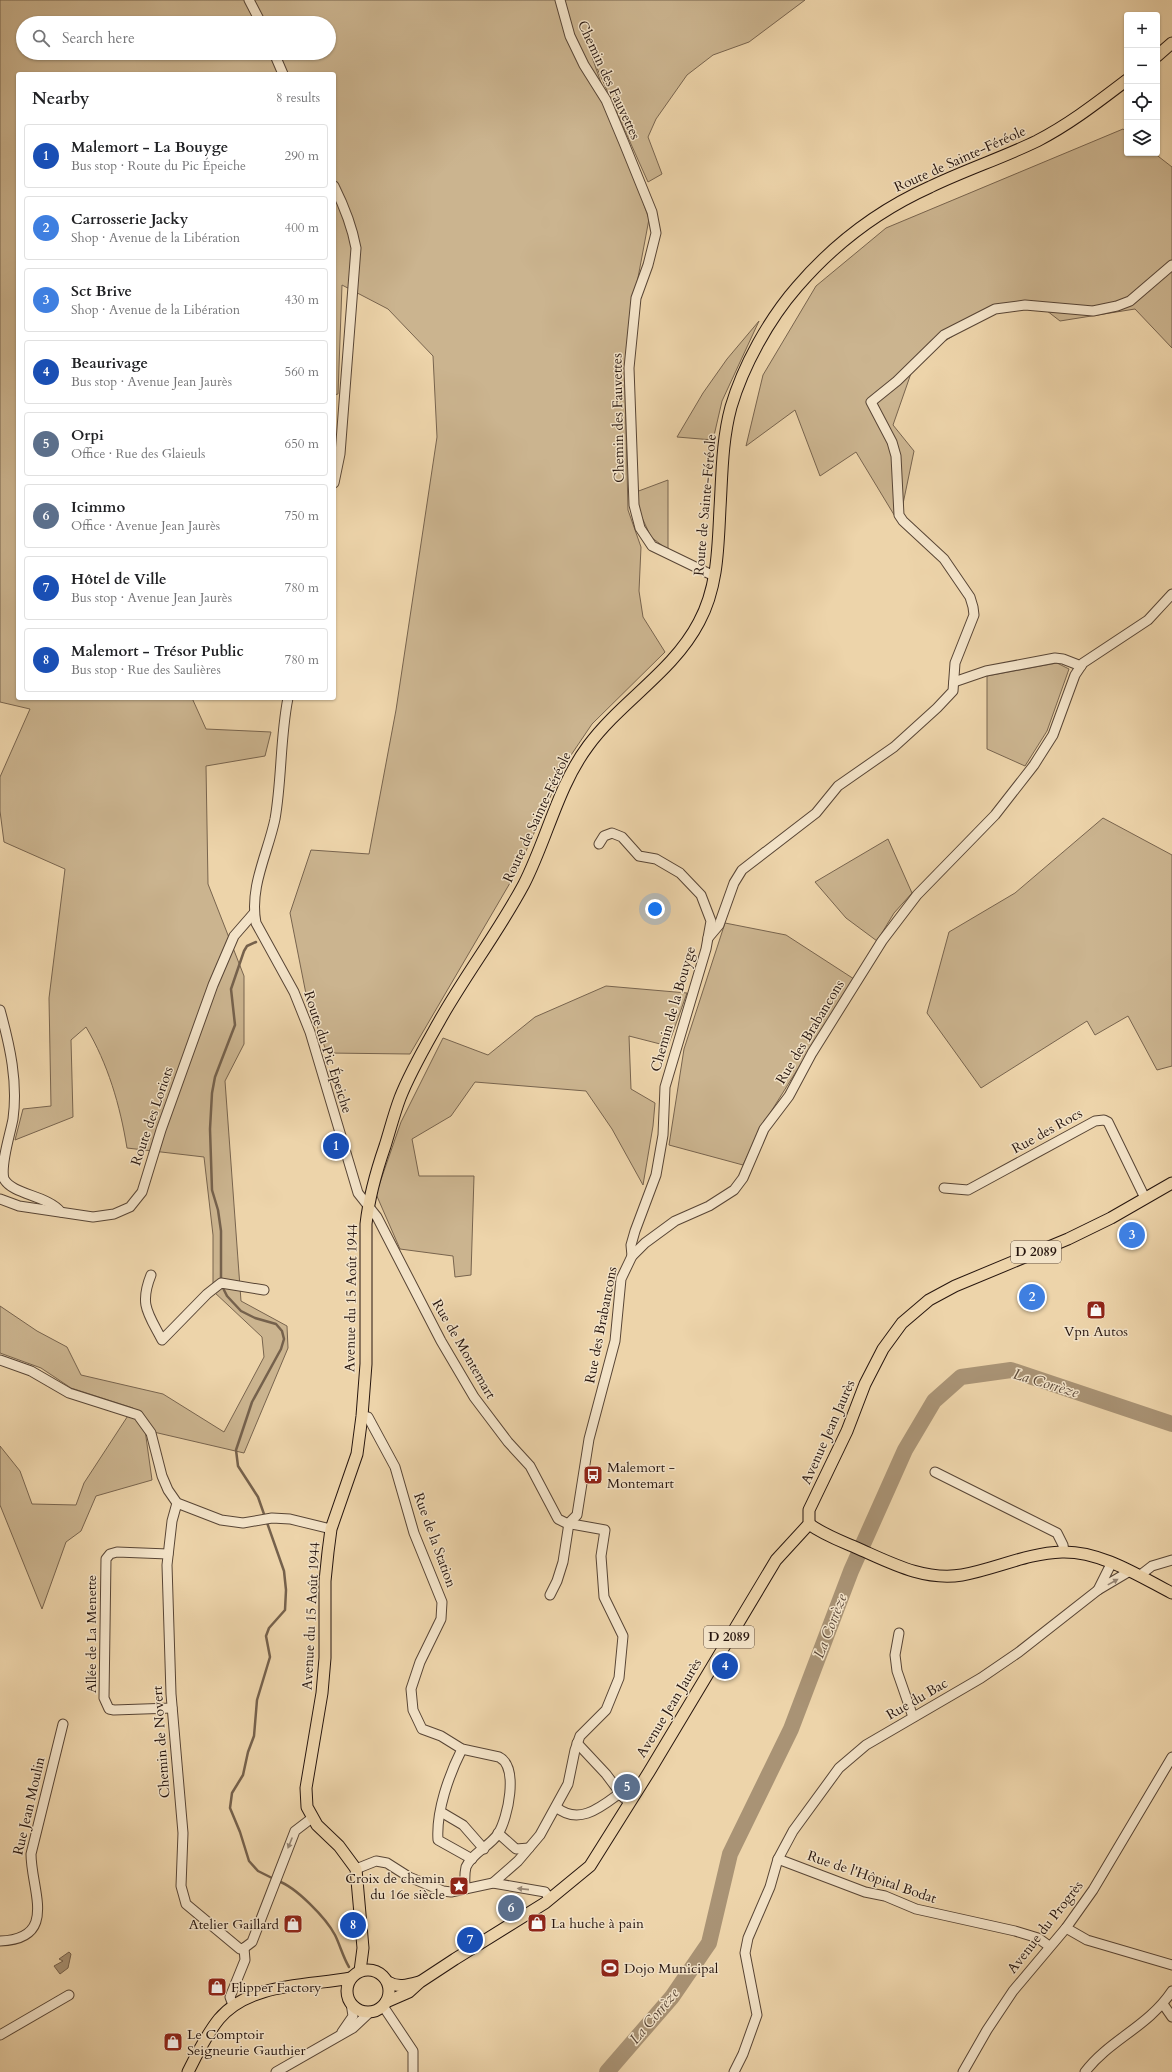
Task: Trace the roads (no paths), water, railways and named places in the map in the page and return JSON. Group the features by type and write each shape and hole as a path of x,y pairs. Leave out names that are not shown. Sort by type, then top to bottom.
{"main road":[{"path":"1160,53 1172,43"},
{"name":"Route de Sainte-Féréole","path":"368,1206 371,1188 401,1096 439,1020 524,884 574,767 587,747 603,727 667,665 688,641 700,621 710,599 714,576 722,466 730,410 740,379 754,353 796,288 848,237 887,210 927,188 1034,142 1066,125 1124,82"},
{"name":"D 2089","path":"1144,1198 1172,1183"},
{"name":"Avenue Jean Jaurès","path":"384,2004 409,1992 420,1982 550,1899 590,1866 776,1560 809,1524 809,1510 847,1431 865,1384 883,1349 902,1323 929,1300 955,1286 1068,1239 1111,1218 1144,1198"},
{"name":"Avenue du 15 Août 1944","path":"312,1818 308,1806 306,1788 322,1693 325,1658 325,1581 331,1529 357,1454 362,1416 366,1364 368,1206"},
{"path":"809,1524 823,1533 901,1567 921,1573 941,1576 962,1574 1035,1554 1064,1552 1096,1557 1135,1574 1172,1593"},
{"path":"312,1818 324,1834 347,1854 356,1869 363,1948 355,1975 347,1991 350,2000"},
{"path":"320,1984 336,1989 350,2000 356,2008 370,2012 384,2004 389,1992 388,1982 376,1971 363,1948"},
{"path":"188,2072 205,2039 219,2019 233,2006 245,1998 270,1991 320,1984 325,1981 355,1975 365,1970 376,1971"},
{"name":"Avenue Jean Jaurès","path":"388,1982 394,1986 406,1986 420,1982"},
{"path":"194,2072 209,2042 211,2032"}],"street":[{"path":"249,0 257,16"},
{"name":"Chemin des Fauvettes","path":"560,0 570,36 584,65 606,100 621,136 652,212 656,233 648,265 636,298 628,368 634,505 640,528 652,546 714,576"},
{"path":"277,60 282,72"},
{"path":"336,190 345,210 356,248 340,454 336,473"},
{"path":"708,938 719,925 734,883 742,870 816,813 838,786 894,747 937,708 953,691 955,663 974,615 974,607 970,597 944,559 903,521 899,514 896,456 892,442 871,402 897,382 944,335 994,309 1025,304 1093,312 1130,302 1172,265"},
{"name":"Rue des Brabancons","path":"569,1523 577,1515 589,1438 615,1342 622,1278 632,1256 675,1221 709,1206 734,1190 743,1178 764,1130 789,1096 812,1053 882,941 917,896 995,815 1034,765 1053,735 1075,675 1081,666 1148,620 1172,594"},
{"path":"954,682 986,671 1055,658 1063,659 1081,666"},
{"name":"Route du Pic Épeiche","path":"288,700 275,819 255,892 254,913 256,923 294,992 310,1032 358,1193 368,1206"},
{"name":"Chemin de la Bouyge","path":"599,844 604,836 612,833 622,837 639,856 656,859 680,873 701,895 711,921 708,938 665,1087 663,1135 656,1175 635,1231 631,1245 632,1256"},
{"name":"Route des Loriots","path":"0,1199 19,1206 93,1217 114,1214 130,1206 142,1192 161,1130 213,985 234,936 254,913"},
{"path":"0,1010 13,1064 15,1089 13,1120 1,1168 4,1179 14,1188 54,1204 61,1212"},
{"name":"Rue des Rocs","path":"944,1188 968,1190 1095,1121 1104,1120 1108,1122 1144,1198"},
{"name":"Rue de Montemart","path":"368,1206 377,1217 441,1340 474,1397 508,1442 530,1466 558,1519 569,1523 605,1530 601,1556 604,1597 623,1636 619,1678 606,1710 580,1736 577,1743"},
{"path":"152,1275 145,1290 144,1302 162,1340 207,1294 221,1283 264,1290"},
{"path":"0,1360 32,1371 69,1392 138,1415 151,1433 162,1476 168,1490 177,1503 221,1520 243,1523 272,1518 290,1518 331,1529"},
{"name":"Rue de la Station","path":"362,1416 368,1418 395,1467 414,1533 442,1602 441,1619 420,1662 411,1689 413,1710 422,1729 441,1736 462,1749"},
{"path":"936,1472 1057,1533 1063,1545 1064,1552"},
{"name":"Chemin de Novert","path":"177,1503 172,1521 168,1554 172,1708 183,1833 181,1886 186,1904 206,1922 240,1948 244,1948"},
{"path":"550,1595 557,1581 563,1562 569,1523"},
{"name":"Allée de La Menette","path":"168,1554 117,1552 110,1554 106,1559 104,1698 109,1709 114,1710 172,1708"},
{"name":"Rue du Bac","path":"734,2072 743,2054 757,2015 744,1953 748,1938 770,1888 778,1859 794,1832 840,1768 866,1745 981,1678 1019,1652 1098,1590 1152,1566 1172,1560"},
{"name":"Rue du Bac","path":"1098,1590 1111,1564"},
{"path":"899,1633 895,1656 897,1671 913,1717"},
{"name":"Rue Jean Moulin","path":"0,1941 12,1940 28,1934 37,1920 39,1905 31,1869 31,1854 63,1724"},
{"path":"577,1743 606,1774 620,1793 630,1802"},
{"path":"493,1883 503,1876 540,1835 568,1784 577,1743"},
{"path":"465,1889 464,1876 467,1866 498,1833 506,1808 511,1775 503,1759 499,1756 462,1749 443,1800 438,1830 438,1840 464,1853 472,1859"},
{"name":"Avenue du Progrès","path":"963,2072 1002,2007 1049,1946 1066,1928 1097,1884 1172,1757"},
{"path":"556,1807 563,1814 573,1816 587,1814 599,1808 620,1793"},
{"path":"441,1812 463,1825 484,1849"},
{"path":"233,2006 230,1996 245,1960 244,1948 252,1942 277,1874 295,1831 312,1818"},
{"path":"498,1833 516,1848 529,1848"},
{"name":"Rue de l'Hôpital Bodat","path":"778,1859 865,1892 886,1896 916,1909 1015,1931 1038,1938 1049,1946"},
{"path":"356,1869 376,1861 387,1863 409,1877 443,1891 465,1889 493,1883 545,1892 550,1899"},
{"path":"1066,1928 1087,1940 1172,1965"},
{"path":"1085,2072 1104,2052 1144,2023 1163,2004 1172,1991"},
{"path":"0,2035 69,1995"},
{"path":"340,2034 353,2016 350,2000"},
{"path":"384,2004 413,2051 413,2072"},
{"path":"1163,2004 1172,2017"},
{"path":"276,2072 358,2025 370,2012"}],"waterway":[{"path":"221,1281 221,1231 218,1210 212,1190 210,1129 212,1093 215,1077 235,1025 231,989 244,951 247,946 256,942"},
{"path":"222,1286 227,1296 241,1311 255,1318 276,1324 282,1331 284,1339 281,1349 252,1402 236,1450 238,1466 258,1497 284,1571 286,1590 285,1610 269,1628 266,1636 270,1657 257,1700 254,1736 248,1752 243,1775 232,1793 230,1808 240,1832 249,1861 258,1871 274,1879"},
{"name":"La Corrèze","path":"607,2072 672,1997 709,1943 730,1854 791,1729 851,1571 905,1450 934,1401 961,1377 1011,1370 1172,1424"},
{"path":"278,1881 302,1896 325,1920 335,1935 349,1967"}],"place":[{"name":"Malemort - La Bouyge","path":"336,1146"},
{"name":"Sct Brive","path":"1132,1235"},
{"name":"Carrosserie Jacky","path":"1032,1297"},
{"name":"Vpn Autos","path":"1096,1310"},
{"name":"Malemort - Montemart","path":"593,1475"},
{"name":"Beaurivage","path":"725,1666"},
{"name":"Orpi","path":"627,1787"},
{"name":"Croix de chemin du 16e siècle","path":"459,1886"},
{"name":"Icimmo","path":"511,1908"},
{"name":"La huche à pain","path":"537,1923"},
{"name":"Atelier Gaillard","path":"293,1924"},
{"name":"Malemort - Trésor Public","path":"353,1925"},
{"name":"Hôtel de Ville","path":"470,1940"},
{"name":"Dojo Municipal","path":"610,1968"},
{"name":"Flipper Factory","path":"217,1987"},
{"name":"Le Comptoir Seigneurie Gauthier","path":"173,2042"}]}
